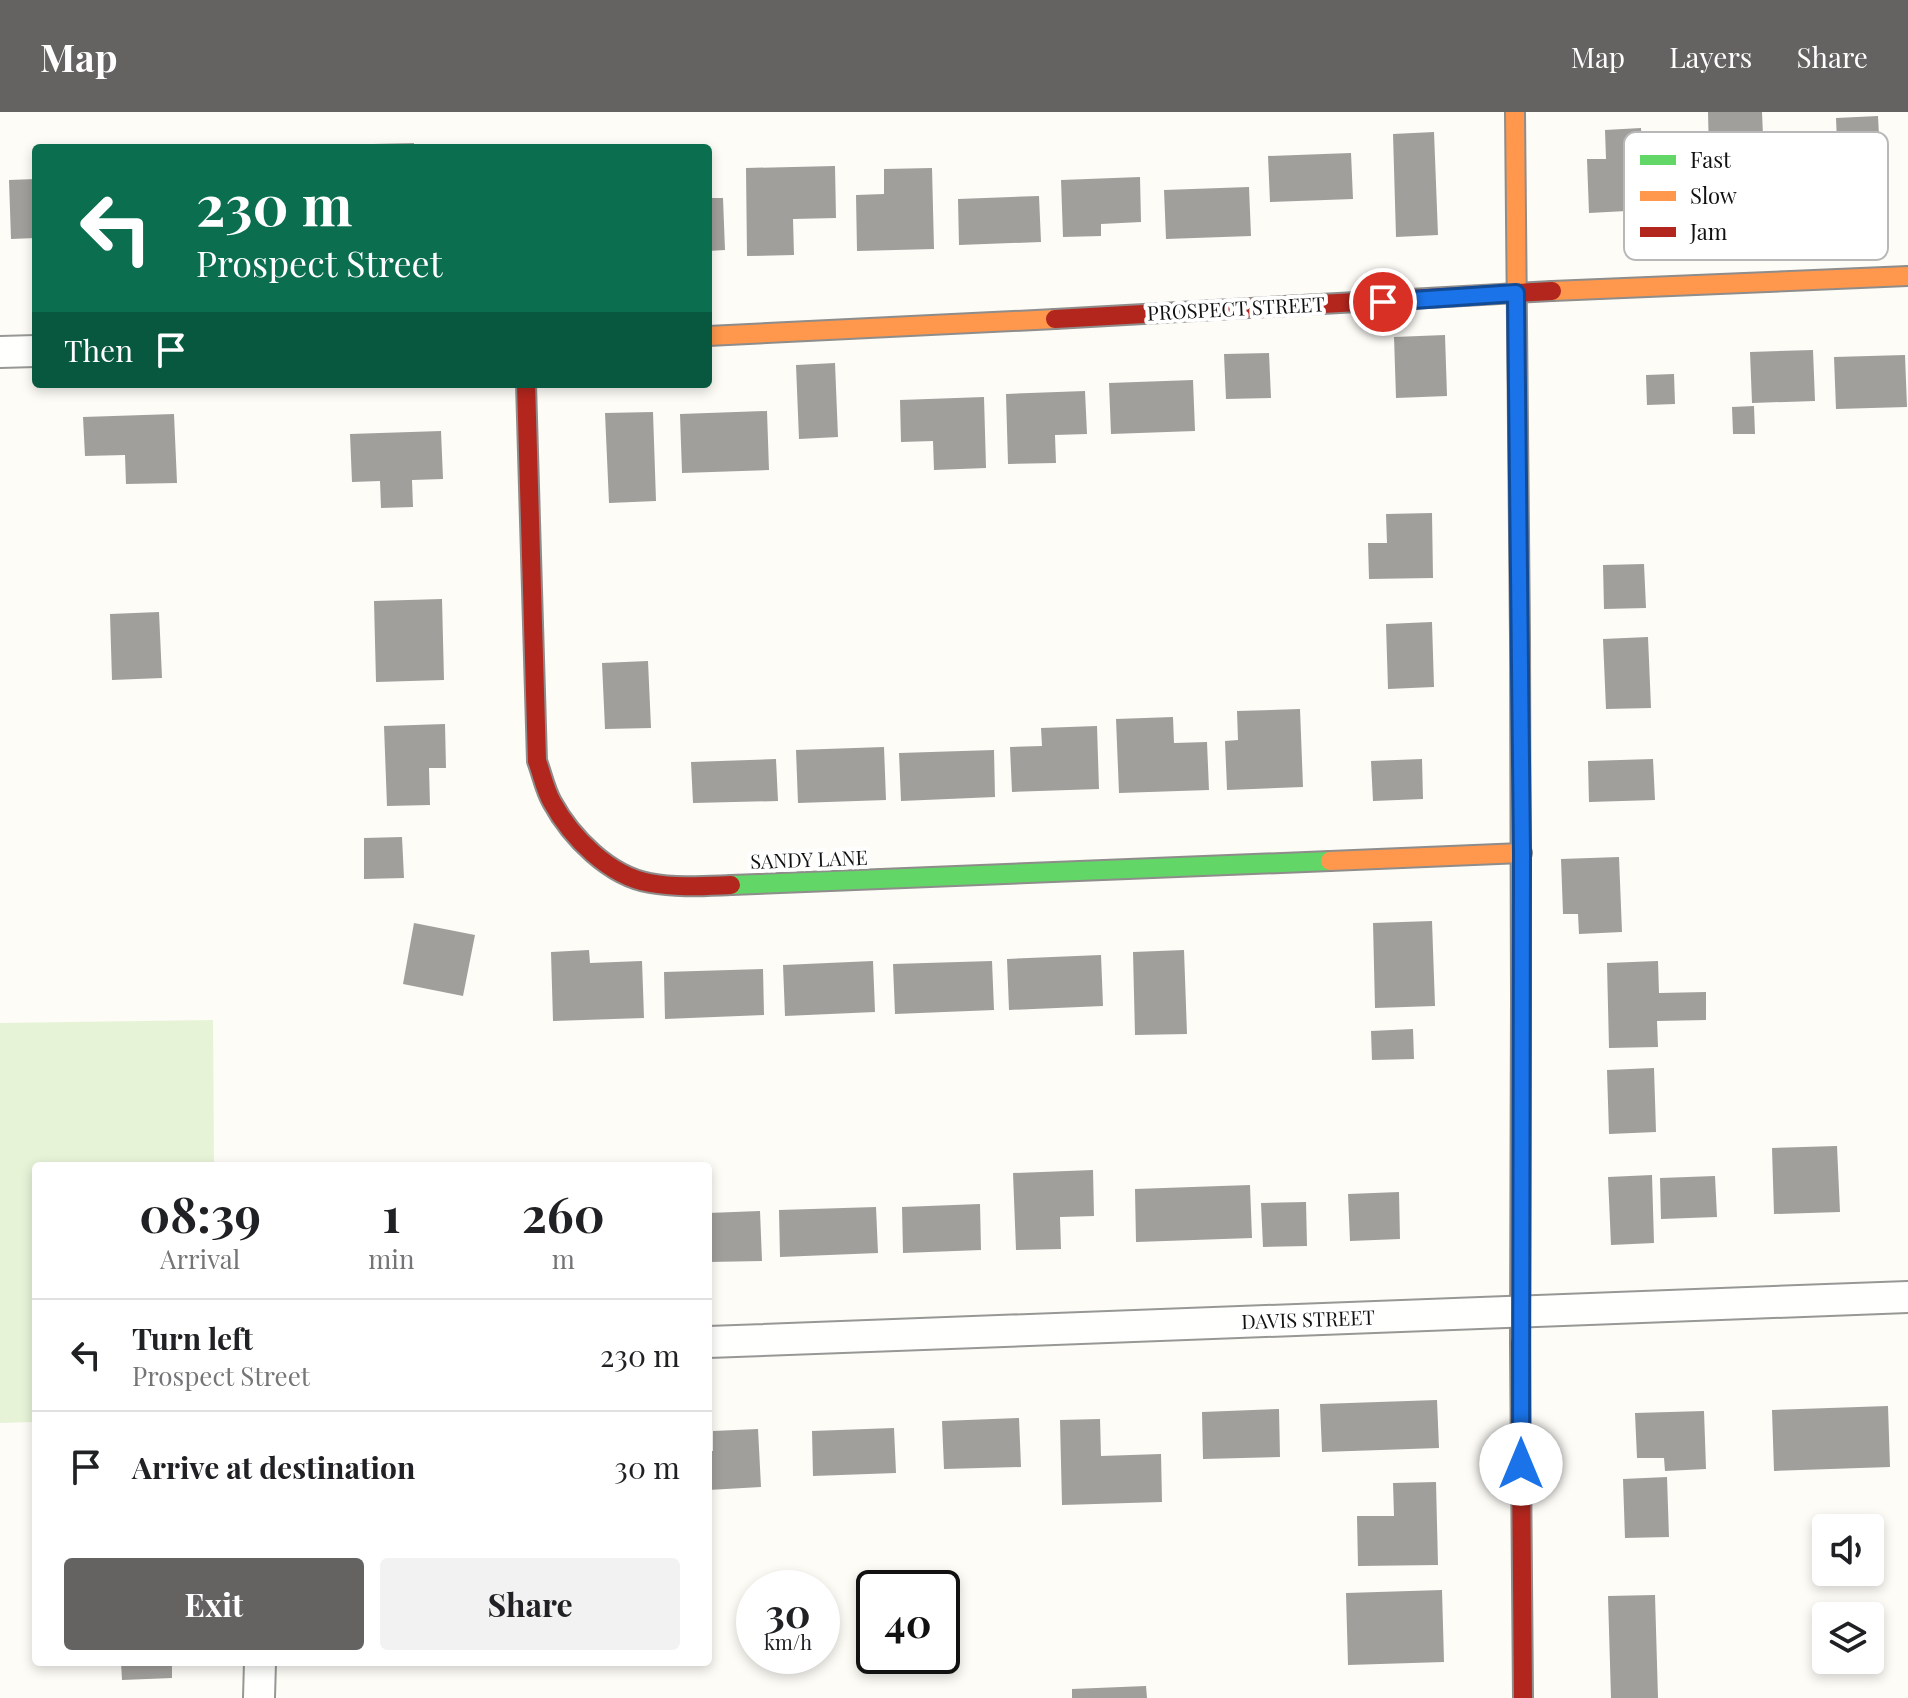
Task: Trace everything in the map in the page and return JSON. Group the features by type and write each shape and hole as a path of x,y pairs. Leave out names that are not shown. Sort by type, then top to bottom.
{"street":[{"path":"1515,112 1522,853 1520,1313 1523,1698"},
{"name":"PROSPECT STREET","path":"712,336 1516,293 1908,276"},
{"path":"0,352 32,351"},
{"name":"SANDY LANE","path":"526,388 537,761 550,799 568,828 610,866 629,877 681,887 1522,853"},
{"name":"DAVIS STREET","path":"712,1342 1908,1297"},
{"path":"259,1698 260,1666"}],"green space":[{"path":"213,1020 214,1162 32,1162 32,1422 0,1423 0,1023"}],"building":[{"path":"1708,112 1762,112 1763,132 1708,132"},
{"path":"1878,116 1879,132 1837,132 1836,118"},
{"path":"1641,128 1641,132 1624,132 1624,211 1589,213 1587,159 1606,159 1605,130"},
{"path":"1434,132 1438,235 1396,237 1393,134"},
{"path":"1351,153 1353,199 1270,202 1268,156"},
{"path":"835,166 836,218 793,219 794,255 747,256 746,168"},
{"path":"932,168 934,249 857,251 856,195 884,194 884,169"},
{"path":"1140,177 1141,222 1101,224 1101,236 1063,237 1061,180"},
{"path":"32,179 32,238 11,239 9,180"},
{"path":"1249,187 1251,236 1166,239 1164,190"},
{"path":"1039,196 1041,242 959,245 958,199"},
{"path":"712,198 723,198 725,250 712,251"},
{"path":"1445,335 1447,396 1396,398 1394,337"},
{"path":"1813,350 1815,401 1752,403 1750,352"},
{"path":"1269,353 1271,398 1226,399 1224,354"},
{"path":"1905,355 1907,407 1836,409 1834,357"},
{"path":"835,363 838,437 799,439 796,365"},
{"path":"1674,374 1675,404 1647,405 1646,375"},
{"path":"1193,380 1195,431 1111,434 1109,383"},
{"path":"1085,391 1087,434 1055,435 1056,463 1008,464 1006,394"},
{"path":"984,397 986,468 934,470 933,441 901,442 900,400"},
{"path":"1754,406 1755,434 1733,434 1732,407"},
{"path":"767,411 769,470 682,473 680,414"},
{"path":"653,412 656,501 609,503 605,413"},
{"path":"174,414 177,483 126,484 125,455 85,456 83,417"},
{"path":"441,431 443,479 412,480 413,507 381,508 380,481 352,482 350,434"},
{"path":"1432,513 1433,578 1369,579 1368,543 1387,543 1386,514"},
{"path":"1644,564 1646,608 1604,609 1603,565"},
{"path":"442,599 444,680 376,682 374,601"},
{"path":"159,612 162,678 112,680 110,614"},
{"path":"1432,622 1434,687 1388,689 1386,624"},
{"path":"1648,637 1651,708 1606,709 1603,639"},
{"path":"648,661 651,728 605,729 602,663"},
{"path":"1300,709 1303,787 1227,790 1225,741 1238,740 1237,711"},
{"path":"1173,717 1174,743 1207,742 1209,790 1119,793 1116,719"},
{"path":"445,724 446,768 429,768 430,805 387,806 384,726"},
{"path":"1097,726 1099,789 1012,792 1010,747 1042,746 1041,728"},
{"path":"884,747 886,800 798,803 796,750"},
{"path":"994,750 995,797 901,801 899,753"},
{"path":"776,759 778,801 693,803 691,762"},
{"path":"1422,759 1423,799 1373,801 1371,761"},
{"path":"1653,759 1655,800 1589,802 1588,761"},
{"path":"402,837 404,878 364,879 364,838"},
{"path":"1619,857 1622,932 1579,934 1578,914 1563,914 1561,859"},
{"path":"1432,921 1435,1006 1375,1008 1373,923"},
{"path":"414,923 475,935 463,996 403,984"},
{"path":"589,950 590,963 642,961 644,1018 553,1021 551,952"},
{"path":"1184,950 1187,1034 1135,1035 1133,952"},
{"path":"1101,955 1103,1006 1009,1010 1007,959"},
{"path":"873,961 875,1012 785,1016 783,965"},
{"path":"992,961 994,1010 895,1014 893,964"},
{"path":"1658,961 1659,993 1706,992 1706,1020 1657,1021 1658,1047 1609,1048 1607,963"},
{"path":"763,969 764,1015 665,1019 664,972"},
{"path":"1413,1029 1414,1059 1372,1060 1371,1031"},
{"path":"1654,1068 1656,1132 1609,1134 1607,1070"},
{"path":"1837,1146 1840,1212 1774,1214 1772,1148"},
{"path":"1093,1170 1094,1216 1060,1217 1061,1249 1016,1250 1013,1173"},
{"path":"1652,1175 1654,1243 1611,1245 1608,1177"},
{"path":"1715,1176 1717,1217 1661,1219 1660,1178"},
{"path":"1250,1185 1252,1238 1136,1242 1135,1189"},
{"path":"1399,1192 1400,1239 1350,1241 1348,1194"},
{"path":"1306,1202 1307,1246 1263,1247 1261,1203"},
{"path":"980,1204 981,1250 903,1253 902,1207"},
{"path":"876,1207 878,1253 780,1257 779,1210"},
{"path":"760,1211 762,1261 712,1262 712,1213"},
{"path":"1437,1400 1439,1448 1322,1452 1320,1404"},
{"path":"1888,1406 1890,1467 1774,1471 1772,1410"},
{"path":"1279,1409 1280,1457 1203,1459 1202,1412"},
{"path":"1704,1411 1706,1469 1665,1471 1664,1458 1637,1458 1635,1413"},
{"path":"1019,1418 1021,1467 944,1469 942,1421"},
{"path":"1100,1419 1101,1456 1161,1454 1162,1502 1062,1505 1060,1420"},
{"path":"894,1428 896,1473 813,1476 812,1431"},
{"path":"758,1429 761,1487 712,1490 713,1431"},
{"path":"1667,1477 1669,1537 1625,1538 1623,1479"},
{"path":"1436,1482 1438,1565 1358,1566 1357,1516 1394,1516 1393,1483"},
{"path":"1442,1590 1444,1662 1348,1665 1346,1593"},
{"path":"1655,1595 1658,1698 1611,1698 1608,1596"},
{"path":"121,1666 172,1666 172,1678 122,1680"},
{"path":"1146,1686 1147,1698 1072,1698 1072,1689"}],"traffic: fast":[{"path":"1520,638 1521,998"},
{"path":"731,885 1330,861"}],"traffic: slow":[{"path":"1515,112 1520,638"},
{"path":"1552,291 1908,276"},
{"path":"712,336 1055,319"},
{"path":"1330,861 1522,853"},
{"path":"1520,1343 1521,998"}],"traffic: jam":[{"path":"1055,319 1552,291"},
{"path":"526,388 537,761 547,792 560,815 581,841 606,864 620,872 660,885 731,885"},
{"path":"1520,1343 1523,1698"}],"route":[{"path":"1383,302 1516,293 1522,853 1521,1464"}]}
